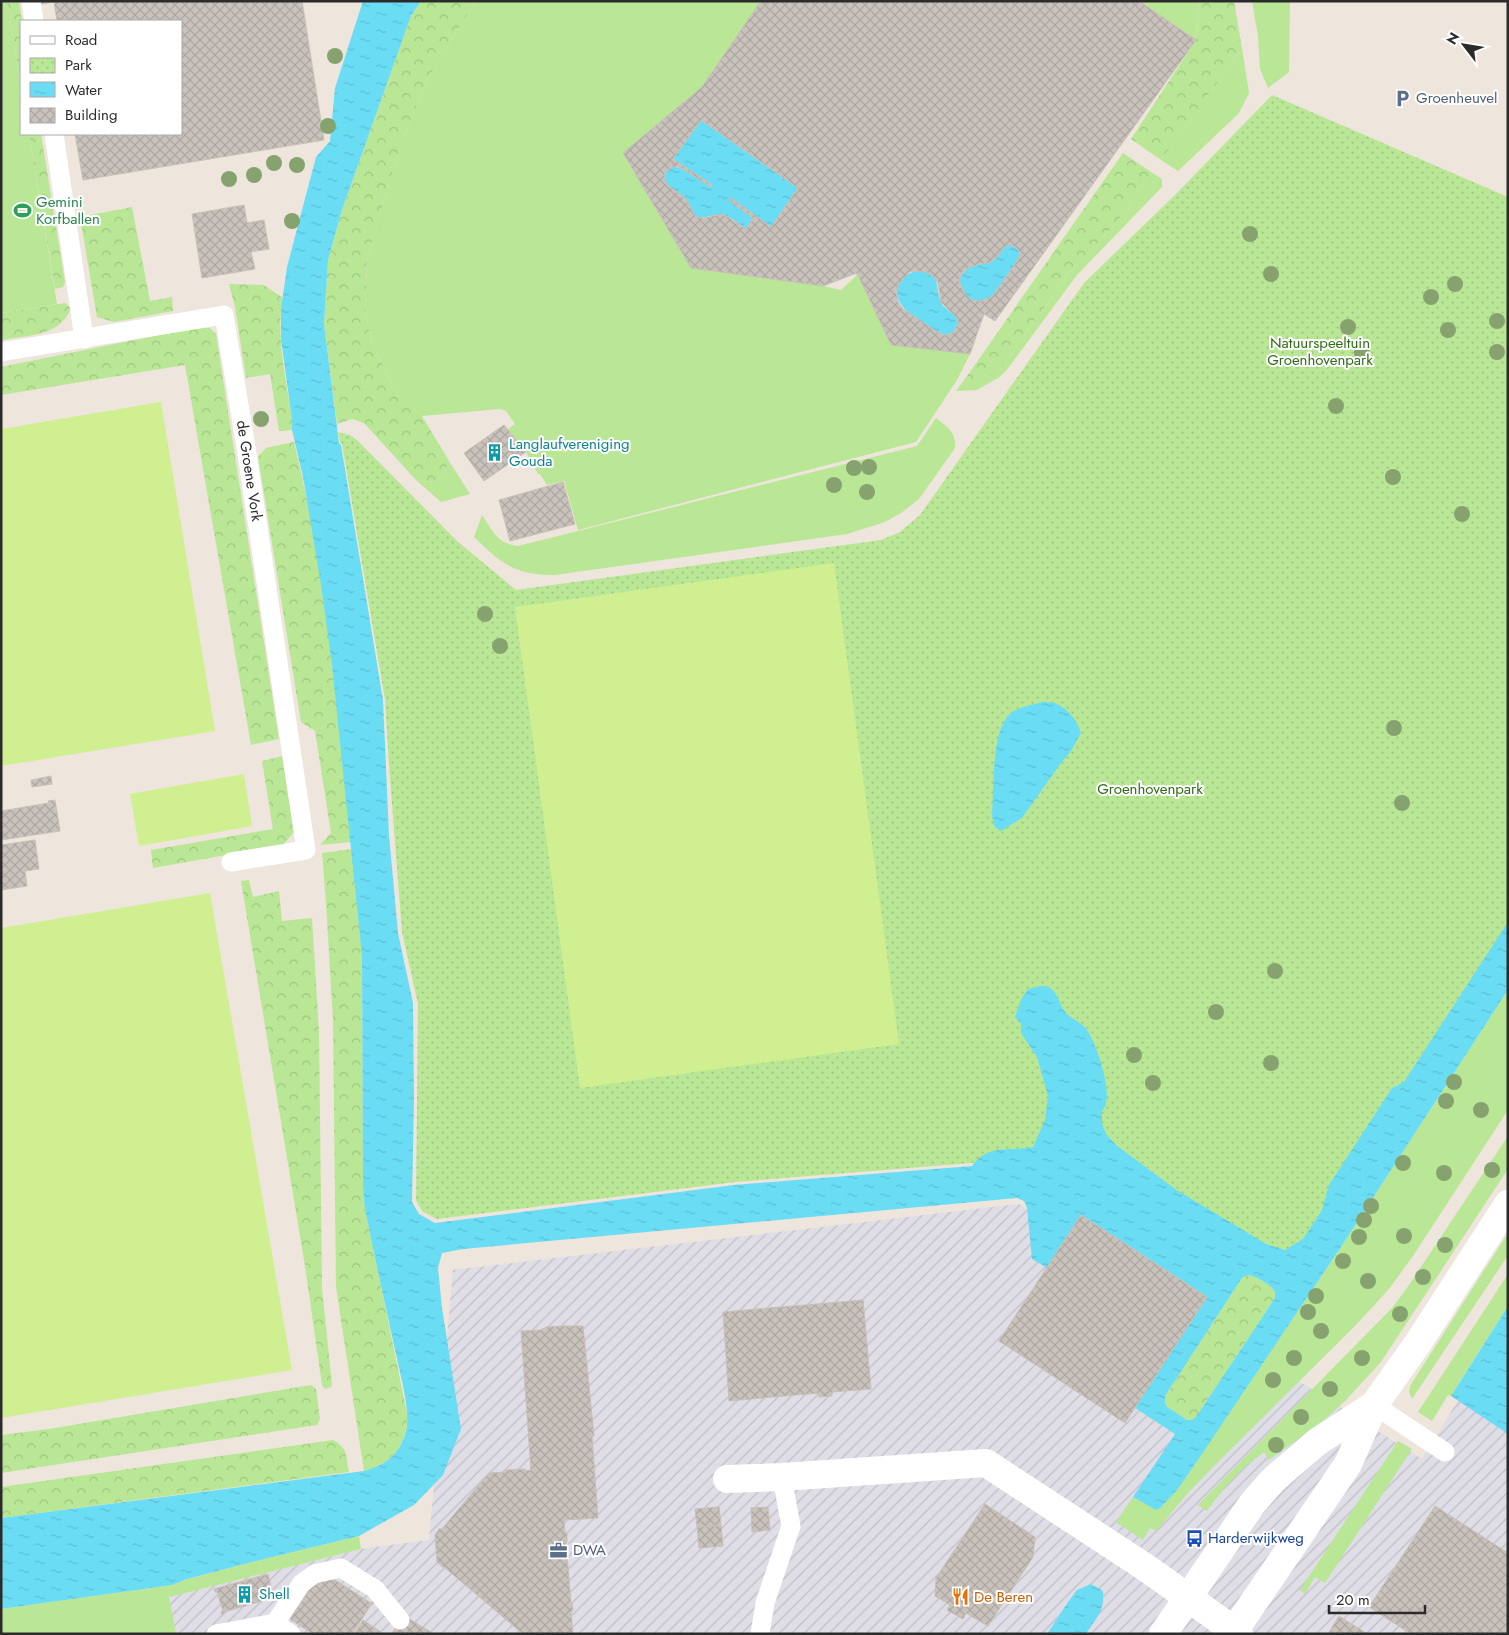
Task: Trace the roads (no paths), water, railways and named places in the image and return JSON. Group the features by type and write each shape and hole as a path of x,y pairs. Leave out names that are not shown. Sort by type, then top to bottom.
{"main road":[{"path":"727,1479 986,1463 1188,1596 1235,1633 1348,1464 1374,1405 1418,1343 1508,1204"},
{"path":"1163,1634 1252,1504 1273,1480 1317,1442 1374,1405"}],"lane":[{"path":"31,1 34,20"},
{"path":"54,135 84,339"},
{"name":"de Groene Vork","path":"1,352 224,315 246,447 306,850 230,862"},
{"path":"1374,1405 1445,1452"},
{"path":"760,1634 765,1602 791,1526 782,1477"},
{"path":"275,1623 301,1584 314,1574 341,1568 375,1589 400,1620"},
{"path":"216,1634 275,1623 291,1634"}],"water":[{"path":"363,1 421,1 411,16 342,210 328,260 324,324 339,443 341,445 383,700 389,835 398,933 413,1003 412,1202 419,1214 435,1223 734,1185 972,1166 978,1159 992,1151 1033,1147 1045,1120 1048,1096 1037,1057 1021,1033 1021,1024 1015,1017 1027,990 1042,986 1053,990 1064,1010 1085,1027 1094,1044 1106,1082 1107,1094 1106,1104 1102,1111 1102,1123 1106,1134 1116,1145 1175,1189 1266,1244 1285,1250 1303,1239 1322,1210 1329,1185 1392,1088 1404,1082 1508,922 1508,990 1343,1244 1208,1445 1178,1489 1160,1508 1156,1510 1133,1497 1175,1434 1135,1408 1207,1297 1081,1215 1047,1268 1032,1259 1027,1208 1024,1201 1017,1198 463,1249 442,1253 438,1268 442,1308 461,1429 443,1475 414,1505 359,1536 187,1579 172,1585 1,1609 1,1518 364,1471 372,1469 391,1457 400,1446 406,1431 405,1395 365,1209 363,1188 362,956 332,665 303,477 292,430 281,339 281,309 287,267 316,157 330,141 335,88","holes":["1246,1275 1253,1276 1271,1287 1275,1292 1275,1298 1196,1417 1192,1420 1187,1420 1167,1407 1165,1396 1242,1278"]},
{"path":"701,120 798,188 771,227 732,199 730,201 753,218 746,229 724,215 696,217 685,198 664,180 667,171 671,167 677,167 692,174 711,187 712,185 673,159"},
{"path":"1005,246 1016,247 1020,253 1018,260 992,297 981,301 971,300 965,294 959,281 962,274 972,266 991,262"},
{"path":"916,271 925,272 935,278 942,304 958,319 957,327 953,332 946,335 939,333 902,306 898,299 897,291 900,282 907,275"},
{"path":"1042,702 1055,703 1064,708 1075,720 1081,733 1071,751 1022,818 1001,831 994,825 992,815 996,747 999,733 1010,714 1021,708"},
{"path":"1508,1306 1508,1434 1451,1396"},
{"path":"1091,1584 1103,1591 1103,1604 1086,1634 1047,1634 1077,1590"}],"place":[{"name":"Groenheuvel","path":"1402,98"},
{"name":"Gemini Korfballen","path":"22,211"},
{"name":"Langlaufvereniging Gouda","path":"495,453"},
{"name":"Harderwijkweg","path":"1194,1538"},
{"name":"DWA","path":"559,1550"},
{"name":"Shell","path":"245,1594"},
{"name":"De Beren","path":"960,1597"}],"park label":[{"name":"Natuurspeeltuin Groenhovenpark","path":"1320,352"},
{"name":"Groenhovenpark","path":"1150,789"}]}
